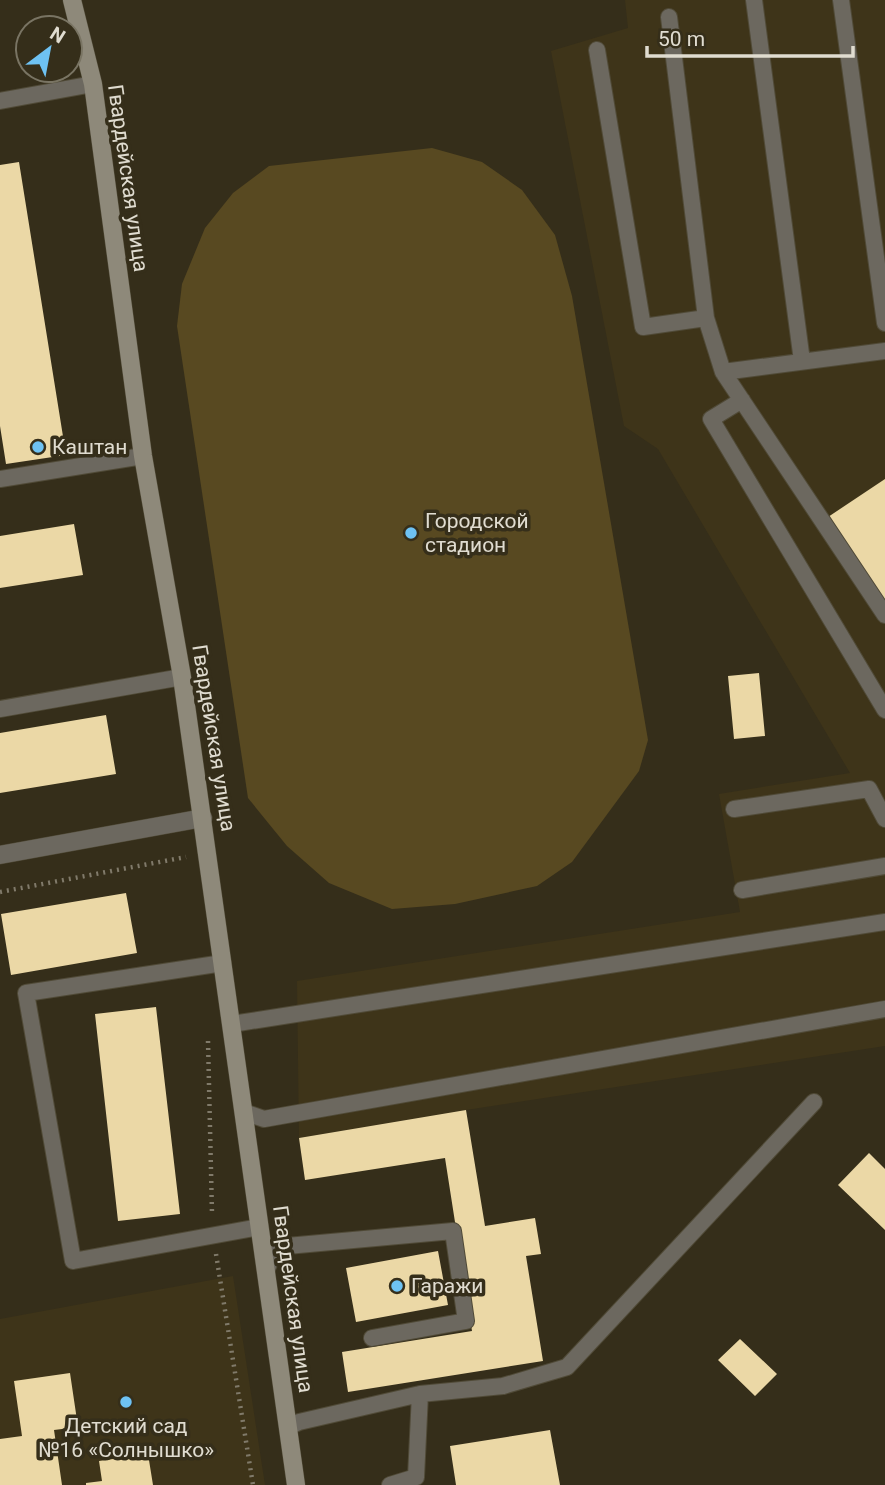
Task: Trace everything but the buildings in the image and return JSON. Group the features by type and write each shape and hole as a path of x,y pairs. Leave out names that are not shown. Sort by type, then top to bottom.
{"street":[{"name":"Гвардейская улица","path":"72,0 93,84 143,456 182,677 203,818 296,1485"},
{"path":"0,855 203,818"}],"lane":[{"path":"754,0 802,361"},
{"path":"841,0 885,323"},
{"path":"669,16 706,318 723,372 885,615"},
{"path":"597,50 643,327 706,318"},
{"path":"0,101 93,84"},
{"path":"723,372 885,351"},
{"path":"742,400 711,419 885,709"},
{"path":"0,479 143,456"},
{"path":"0,709 182,677"},
{"path":"734,809 869,789 885,819"},
{"path":"742,890 885,866"},
{"path":"232,1024 885,922"},
{"path":"223,963 26,992 73,1261 260,1227"},
{"path":"244,1112 264,1119 885,1009"},
{"path":"288,1427 299,1422 420,1394 503,1386 566,1367 814,1102"},
{"path":"266,1270 276,1247 453,1231 466,1321 372,1338"},
{"path":"390,1485 416,1477 420,1394"}],"path":[{"path":"0,892 190,856"},
{"path":"208,1033 212,1235 253,1485"}],"shaded area":[{"path":"625,0 885,0 885,1046 299,1138 297,981 740,912 719,794 850,773 658,449 624,426 551,51 628,28"},
{"name":"Городской стадион","path":"432,148 482,162 522,190 555,235 572,296 648,740 639,771 572,862 537,886 455,904 392,909 329,883 287,846 248,798 177,326 182,284 205,228 233,193 269,166"},
{"name":"Детский сад №16 «Солнышко»","path":"233,1276 265,1485 0,1485 0,1319"}],"place":[{"name":"Каштан","path":"38,447"},
{"name":"Городской стадион","path":"411,533"},
{"name":"Гаражи","path":"397,1286"},
{"name":"Детский сад №16 «Солнышко»","path":"126,1402"}]}
